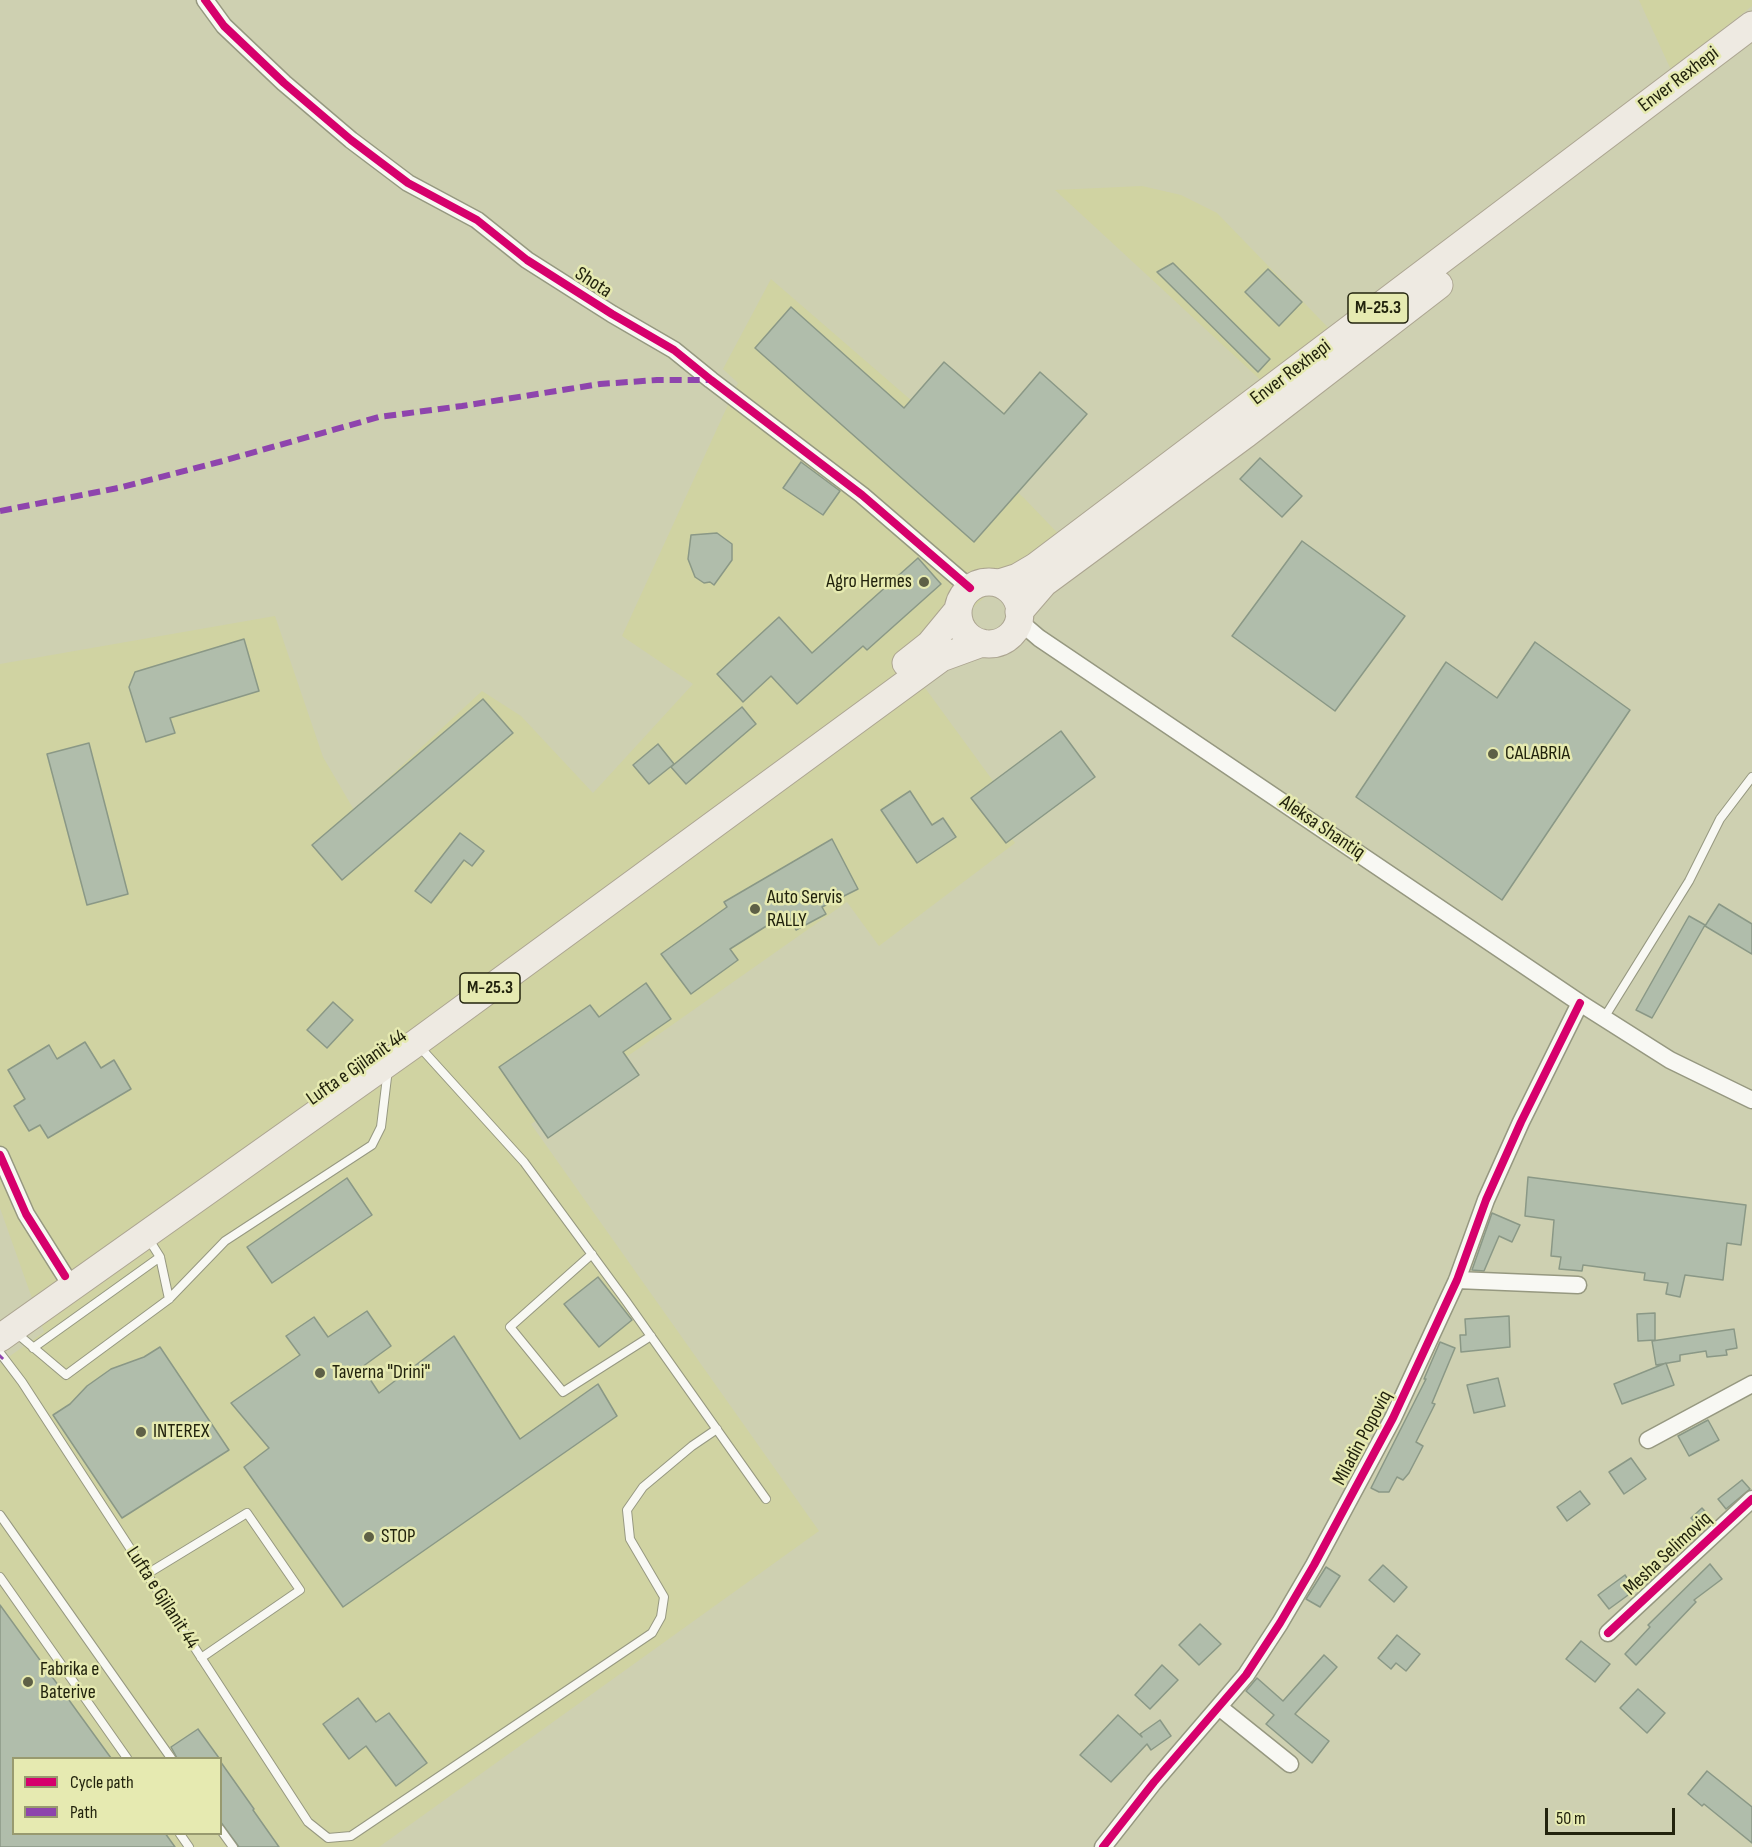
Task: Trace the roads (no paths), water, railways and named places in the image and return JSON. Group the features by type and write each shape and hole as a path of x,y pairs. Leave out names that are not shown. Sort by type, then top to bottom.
{"main road":[{"name":"Enver Rexhepi","path":"999,584 1035,567 1752,25"},
{"name":"M-25.3","path":"3,1336 153,1246 387,1063 940,658 982,643 1000,642 1023,625 1044,583 1246,434 1752,43"},
{"name":"M-25.3","path":"964,599 987,582 999,584"},
{"path":"999,584 1012,592 1017,601 1023,625"},
{"path":"964,599 958,618 966,634 982,643"},
{"name":"Lufta e Gjilanit 44","path":"3,1336 65,1276 650,860 930,644 964,599"}],"street":[{"name":"Shota","path":"205,0 224,26 284,83 351,140 408,183 477,220 527,260 674,350 862,495 964,599"},
{"name":"Aleksa Shantiq","path":"1023,625 1580,1003 1670,1060 1752,1100"},
{"name":"Miladin Popoviq","path":"1103,1847 1154,1782 1246,1675 1314,1565 1393,1418 1457,1280 1486,1200 1580,1003"},
{"path":"0,1155 26,1214 65,1276"},
{"path":"1457,1280 1578,1285"},
{"path":"1648,1440 1752,1384"},
{"name":"Mesha Selimoviq","path":"1608,1633 1752,1498"},
{"path":"1219,1707 1290,1764"}],"lane":[{"path":"1605,1018 1689,881 1720,819 1752,777"},
{"path":"416,1043 524,1162 766,1498"},
{"path":"3,1336 33,1348 66,1375 169,1299 225,1241 372,1145 381,1127 388,1076 387,1063"},
{"path":"33,1348 153,1246 169,1299"},
{"path":"592,1254 510,1327 563,1392 651,1336"},
{"name":"Lufta e Gjilanit 44","path":"3,1336 22,1382 308,1822 328,1838 351,1836 652,1633 661,1617 664,1598 630,1539 627,1510 643,1487 692,1446 717,1429"},
{"path":"147,1574 247,1513 300,1590 201,1658"},
{"path":"0,1515 170,1757"},
{"path":"0,1576 127,1757"},
{"path":"222,1832 233,1847"}],"place":[{"name":"Agro Hermes","path":"924,582"},
{"name":"CALABRIA","path":"1493,754"},
{"name":"Auto Servis RALLY","path":"755,909"},
{"name":"Taverna \"Drini\"","path":"320,1373"},
{"name":"INTEREX","path":"141,1432"},
{"name":"STOP","path":"369,1537"},
{"name":"Fabrika e Baterive","path":"28,1682"}]}
